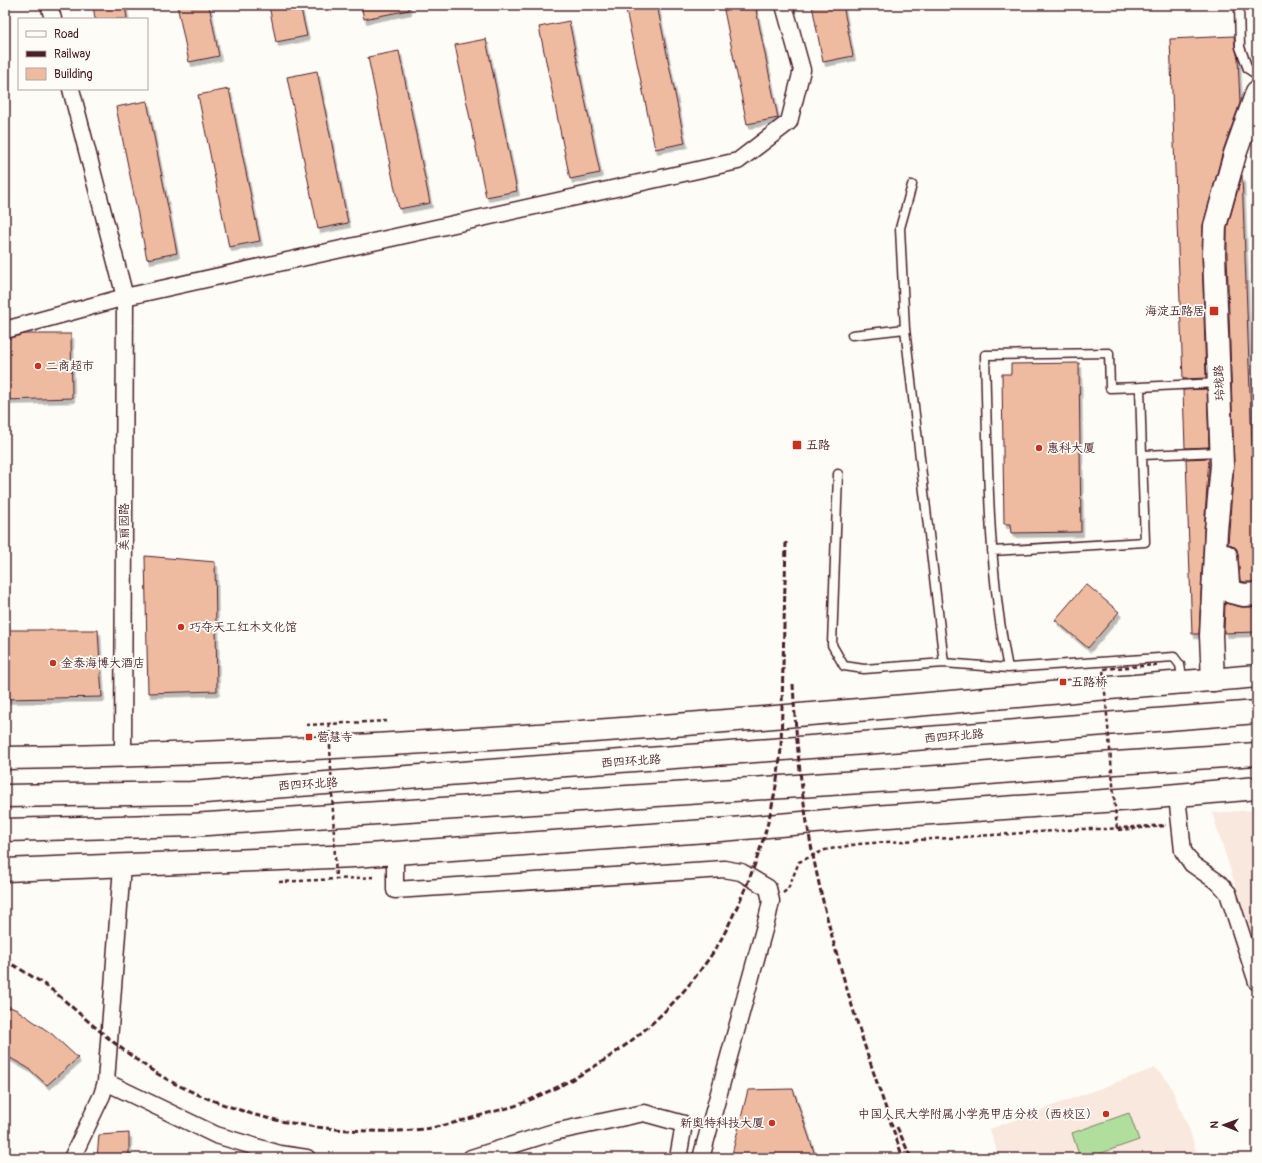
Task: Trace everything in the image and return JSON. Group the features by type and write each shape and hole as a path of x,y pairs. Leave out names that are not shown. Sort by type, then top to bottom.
{"main road":[{"name":"玲珑路","path":"1213,680 1212,636 1215,538 1222,459 1214,254 1215,226 1235,154 1257,92"},
{"path":"1222,459 1228,584 1231,592 1244,595 1257,594"},
{"path":"5,758 123,756 358,745 734,721 1257,676"},
{"name":"西四环北路","path":"5,796 198,792 864,744 1257,712"},
{"path":"5,830 192,825 945,777 1092,764 1257,754"},
{"path":"5,870 331,857 1177,796 1257,788"}],"street":[{"path":"49,5 53,18"},
{"path":"5,330 125,297 738,161 789,122 802,70 784,5"},
{"name":"美丽园路","path":"71,90 125,297 123,756"},
{"path":"1177,796 1183,851 1192,864 1219,883 1228,893 1257,982"},
{"path":"395,852 395,890 724,869 741,872 768,888 771,901 701,1158"},
{"path":"72,1158 102,1095 106,1082 122,866"},
{"path":"106,1082 216,1135 280,1154 307,1158"},
{"path":"471,1158 554,1132 644,1113 684,1124 678,1158"}],"lane":[{"path":"1239,5 1240,47 1248,69 1257,75"},
{"path":"912,185 900,228 905,329 944,663"},
{"path":"852,335 905,329"},
{"path":"1008,668 1001,634 990,533 984,354 1109,353 1110,388 1219,383"},
{"path":"992,551 1145,542 1140,387"},
{"path":"1142,455 1222,459"},
{"path":"838,474 832,645 844,666 864,669 944,663 1008,668 1174,657 1180,665 1183,682"}],"path":[{"path":"1157,665 1103,669 1117,830 1165,826"},
{"path":"306,725 388,721"},
{"path":"329,724 336,879"},
{"path":"771,901 788,890 799,862 813,854 825,850 858,844 1083,829 1172,825 1180,819"},
{"path":"279,882 376,877"}],"shaded area":[{"path":"1257,810 1257,952 1212,813"},
{"name":"中国人民大学附属小学亮甲店分校（西校区）","path":"1155,1068 1168,1081 1189,1128 1198,1158 999,1158 990,1129"}],"green space":[{"path":"1129,1113 1139,1140 1087,1158 1080,1158 1072,1133"}],"building":[{"path":"93,5 125,5 127,18 95,18"},
{"path":"177,5 209,5 219,56 189,62"},
{"path":"269,5 300,5 307,36 276,42"},
{"path":"361,5 409,5 409,10 364,19"},
{"path":"625,5 657,5 685,143 655,149"},
{"path":"723,5 755,5 778,118 747,124"},
{"path":"812,5 843,5 853,56 823,62"},
{"path":"569,21 600,173 570,179 539,27"},
{"path":"1234,36 1238,58 1240,103 1223,151 1203,225 1202,254 1206,378 1183,379 1170,39"},
{"path":"486,39 517,191 486,197 455,45"},
{"path":"399,51 430,203 399,209 368,57"},
{"path":"317,71 348,223 318,229 287,77"},
{"path":"229,89 260,241 229,247 198,95"},
{"path":"147,101 177,253 147,259 116,107"},
{"path":"1242,175 1257,582 1240,581 1237,549 1228,544 1234,465 1227,228"},
{"name":"二商超市","path":"25,334 71,334 72,398 5,400 5,339"},
{"name":"惠科大厦","path":"1079,363 1081,532 1011,533 1010,524 1004,524 1002,374 1011,374 1011,364"},
{"path":"1207,389 1209,447 1185,448 1183,390"},
{"path":"1209,458 1199,634 1192,634 1186,459"},
{"name":"巧夺天工红木文化馆","path":"145,556 215,562 217,691 148,693"},
{"path":"1086,584 1119,612 1088,648 1055,620"},
{"path":"1225,603 1241,607 1257,607 1257,632 1224,633"},
{"name":"金泰海博大酒店","path":"5,630 98,630 102,697 5,699"},
{"path":"5,1005 17,1010 52,1034 78,1058 47,1085 28,1068 5,1055"},
{"name":"新奥特科技大厦","path":"793,1089 816,1158 731,1158 748,1090"},
{"path":"129,1133 129,1158 97,1158 99,1135"}],"railway":[{"path":"5,960 51,989 115,1043 160,1076 217,1102 259,1116 316,1127 384,1131 424,1129 455,1123 515,1106 553,1089 605,1060 651,1024 672,1004 710,957 720,941 744,891 766,831 779,769 781,748 786,542"},
{"path":"793,684 803,796 810,842 820,888 844,979 872,1069 903,1158"},
{"path":"897,1127 911,1158"}],"place":[{"name":"海淀五路居","path":"1214,311"},
{"name":"二商超市","path":"38,366"},
{"name":"五路","path":"797,445"},
{"name":"惠科大厦","path":"1039,448"},
{"name":"巧夺天工红木文化馆","path":"181,627"},
{"name":"金泰海博大酒店","path":"53,663"},
{"name":"五路桥","path":"1063,682"},
{"name":"营慧寺","path":"309,737"},
{"name":"中国人民大学附属小学亮甲店分校（西校区）","path":"1106,1114"},
{"name":"新奥特科技大厦","path":"772,1123"}]}
